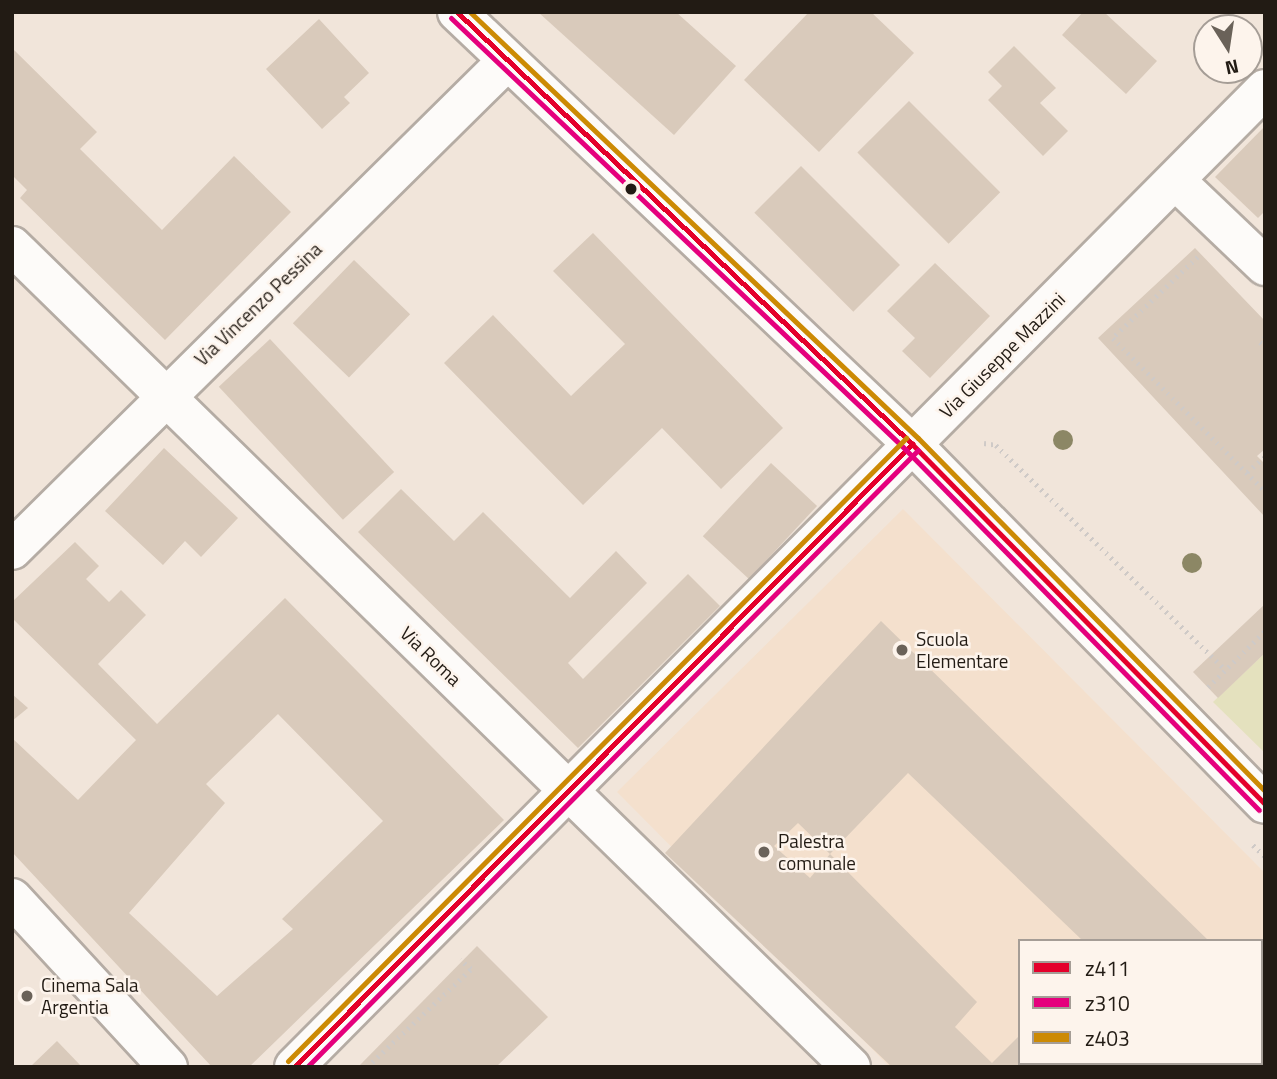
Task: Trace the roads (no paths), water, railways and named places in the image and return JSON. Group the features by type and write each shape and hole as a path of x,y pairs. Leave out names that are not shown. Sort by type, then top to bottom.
{"street":[{"path":"457,12 912,444 1265,804"},
{"name":"Via Vincenzo Pessina","path":"12,550 507,61"},
{"name":"Via Giuseppe Mazzini","path":"294,1067 1265,89"},
{"path":"1175,181 1265,266"},
{"name":"Via Roma","path":"12,246 851,1067"},
{"path":"12,898 169,1067"}],"place":[{"name":"Scuola Elementare","path":"902,650"},
{"name":"Palestra comunale","path":"764,852"},
{"name":"Cinema Sala Argentia","path":"27,996"}]}
